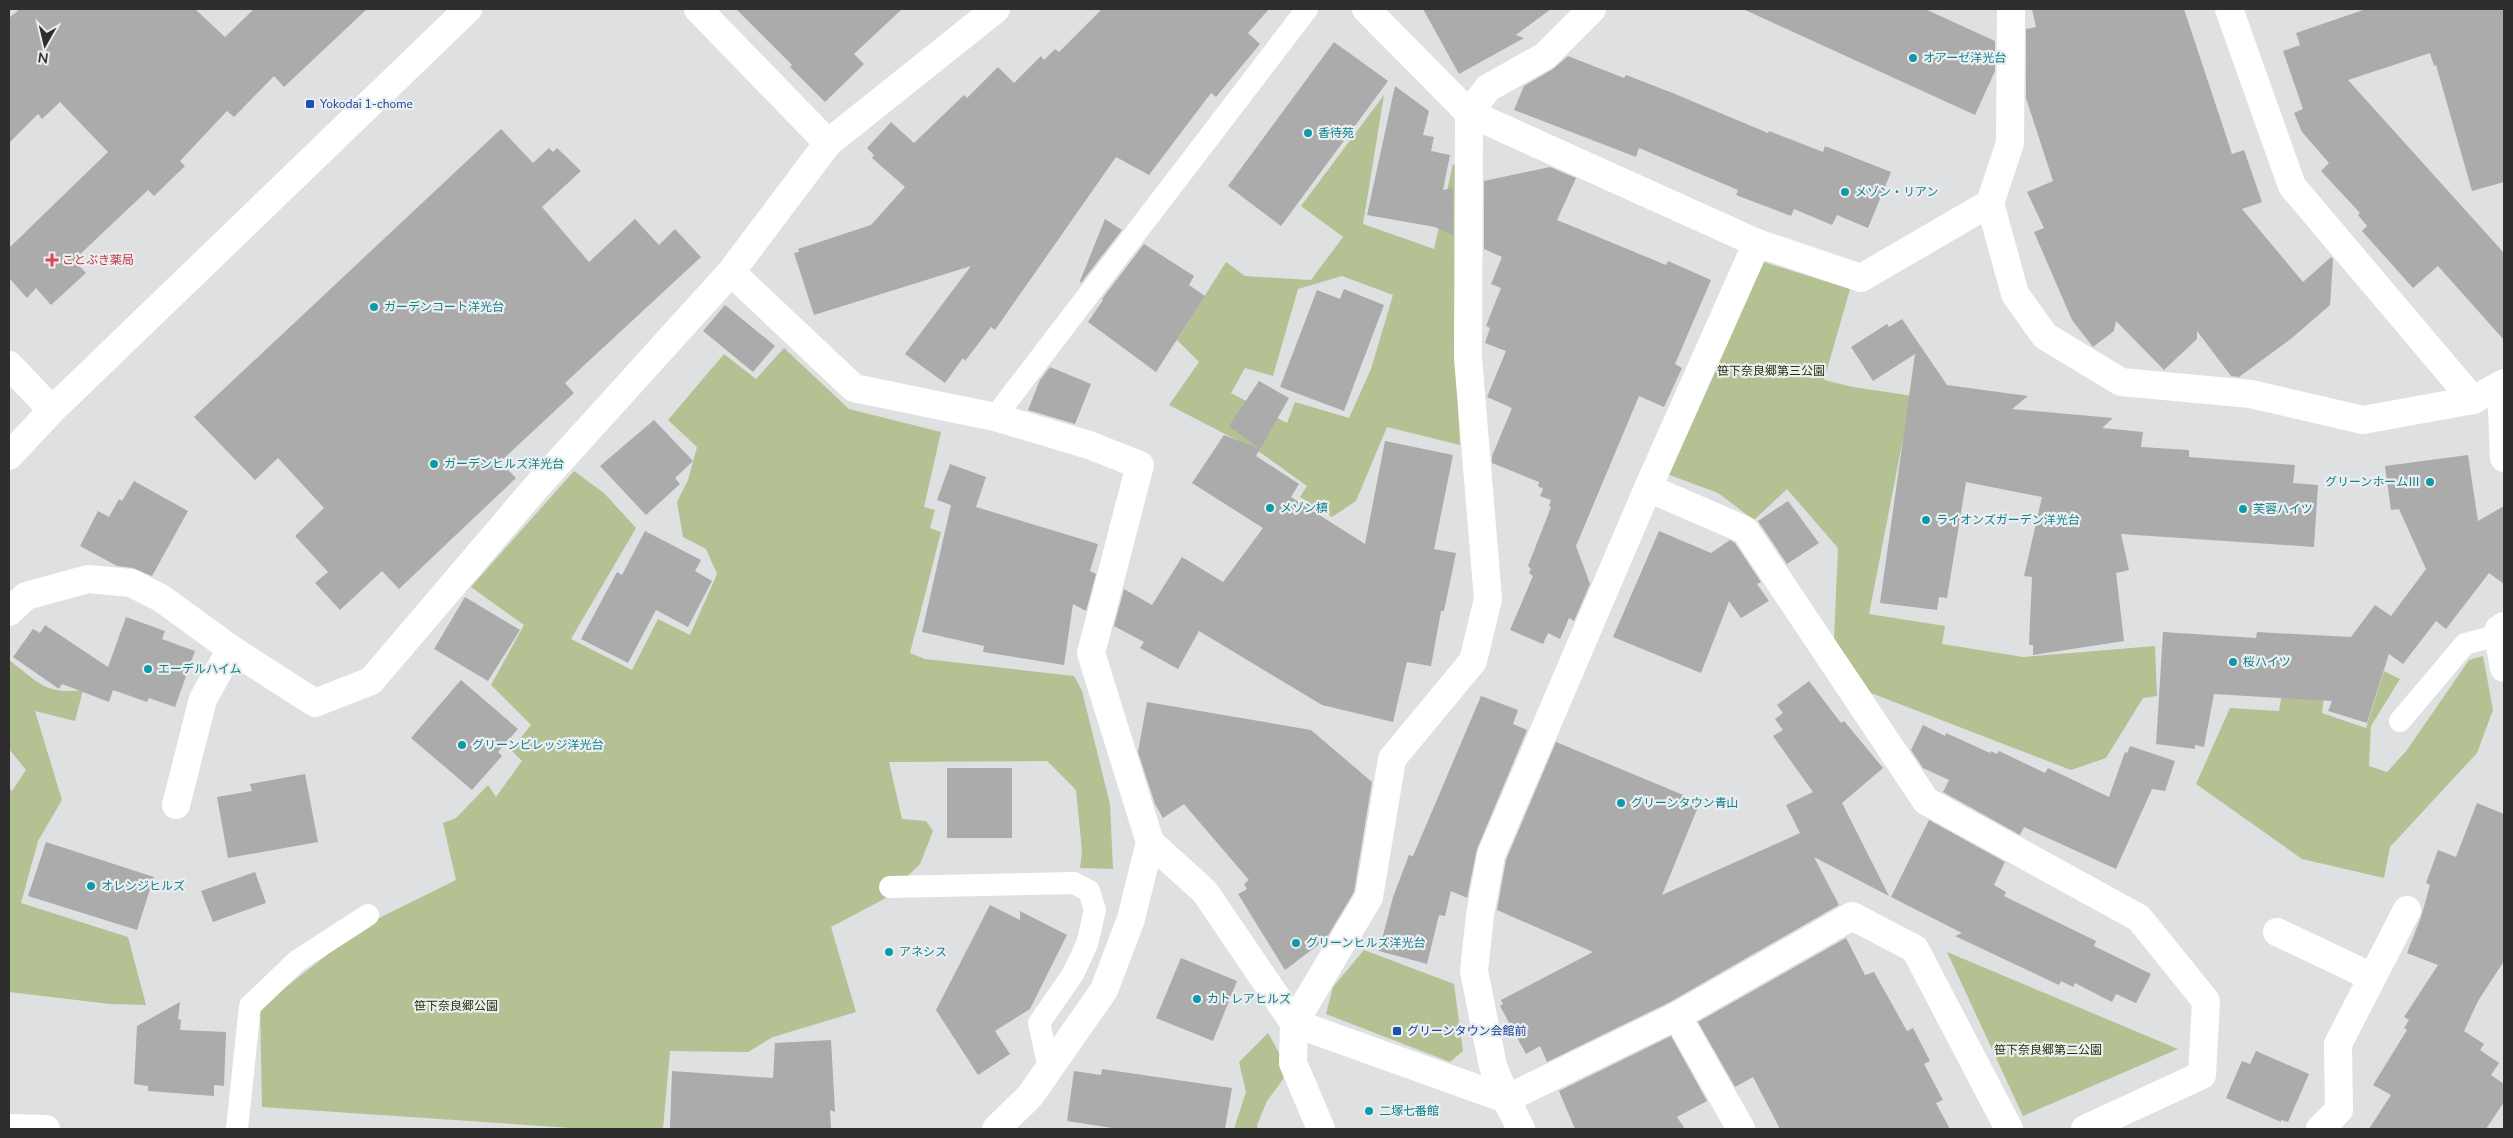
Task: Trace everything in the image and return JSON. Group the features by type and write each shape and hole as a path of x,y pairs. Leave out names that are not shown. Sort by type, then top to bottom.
{"street":[{"path":"9,456 52,410 468,9"},
{"path":"698,9 828,143"},
{"path":"9,612 26,596 88,579 131,583 161,598 231,649 315,702 371,680 538,485 731,272 828,143 996,9"},
{"path":"1366,9 1469,113 1757,243 1861,278 1990,202"},
{"path":"1321,1129 1293,1063 1294,1024 1369,897 1392,759 1473,661 1488,599 1468,358 1469,113 1488,88 1546,56 1592,9"},
{"path":"2011,9 2010,143 1990,202 2015,294 2045,336 2121,382 2252,394 2363,420 2472,400 2502,385 2504,458"},
{"path":"2229,9 2292,186 2472,400"},
{"path":"1521,1129 1506,1099 1493,1066 1474,971 1480,916 1491,855 1648,488 1757,243"},
{"path":"731,272 854,388 995,417 1090,445 1140,466 1091,653 1150,842 1205,892 1294,1024 1506,1099 1678,1016 1852,916 1915,950 2009,1129"},
{"path":"9,365 52,410"},
{"path":"1648,488 1745,530 1926,801 2139,918 2206,1001 2202,1075 2084,1129"},
{"path":"2501,630 2504,668"},
{"path":"176,805 203,699 231,649"},
{"path":"996,1129 1030,1096 1104,990 1131,919 1150,842"},
{"path":"2320,1129 2340,1110 2338,1044 2407,910"},
{"path":"2278,932 2372,977"},
{"path":"1678,1016 1740,1129"},
{"path":"9,1128 46,1129"}],"lane":[{"path":"995,417 1308,9"},
{"path":"2400,721 2464,644 2501,630"},
{"path":"890,887 1074,883 1089,891 1095,910 1086,944 1073,974 1039,1023 1049,1068"},
{"path":"237,1129 250,1006 297,961 368,915"}],"green space":[{"path":"1384,95 1363,224 1434,249 1453,164 1458,166 1456,363 1460,445 1387,427 1356,501 1332,517 1300,497 1307,486 1258,451 1169,405 1199,362 1177,340 1226,262 1245,276 1311,280 1343,237 1301,206","holes":["1342,276 1393,295 1371,369 1349,418 1295,402 1287,423 1231,393 1245,368 1273,376 1298,289"]},
{"name":"笹下奈良郷第三公園","path":"1760,261 1850,289 1824,380 1853,387 1920,397 1903,439 1869,614 1945,626 1942,644 2023,657 2155,646 2157,696 2143,698 2106,758 2071,770 1871,693 1834,639 1838,548 1787,489 1754,520 1718,493 1667,474"},
{"name":"笹下奈良郷公園","path":"784,348 849,409 941,432 924,507 935,510 930,528 941,532 910,653 925,659 1074,676 1082,691 1110,804 1113,869 1080,868 1082,851 1076,790 1047,761 889,762 902,819 926,821 933,831 920,864 884,899 831,927 856,1012 773,1037 748,1052 670,1051 663,1129 586,1129 262,1107 260,1007 367,924 456,880 443,823 456,818 488,785 496,797 522,761 511,750 531,725 491,685 524,625 471,587 574,471 604,493 636,528 571,639 632,670 658,619 690,635 717,574 706,549 683,537 677,502 688,480 697,447 668,420 724,354 756,379"},
{"path":"2329,654 2322,713 2366,728 2384,671 2400,679 2371,726 2369,766 2387,772 2407,750 2469,660 2483,656 2493,710 2477,753 2390,847 2384,878 2302,859 2196,784 2230,708 2279,711 2282,693"},
{"path":"9,660 35,680 51,689 59,691 83,690 75,721 35,711 62,800 38,841 21,903 128,937 146,1005 110,1004 9,992 9,788 12,791 26,770 9,749"},
{"path":"1364,950 1454,984 1463,1051 1450,1062 1326,1014 1333,987"},
{"name":"笹下奈良郷第二公園","path":"1947,952 2178,1049 2023,1116"},
{"path":"1268,1033 1289,1071 1267,1101 1257,1125 1258,1129 1234,1129 1246,1092 1239,1062"}],"building":[{"path":"20,9 195,9 225,37 254,9 367,9 284,87 274,76 234,117 227,111 180,161 185,166 154,196 148,190 74,260 86,273 51,305 36,288 27,298 9,278 9,248 108,152 60,102 42,119 38,114 9,143 9,18"},
{"path":"736,9 902,9 854,54 864,64 825,102 790,67 792,65"},
{"path":"1102,9 1269,9 1248,33 1260,44 1216,97 1211,93 1149,175 1116,157 995,330 991,327 965,361 963,358 945,383 905,354 971,266 814,315 794,253 799,252 798,249 871,225 905,187 872,158 874,155 867,148 891,122 914,143 964,95 967,98 998,67 1014,83 1041,56 1044,60 1055,49 1059,52"},
{"path":"1423,9 1551,9 1516,35 1524,38 1459,74"},
{"name":"オアーゼ洋光台","path":"1743,9 1925,9 1995,41 1995,71 1975,115"},
{"path":"2032,9 2184,9 2232,154 2244,150 2262,202 2242,209 2303,282 2331,257 2333,259 2330,305 2292,338 2239,377 2231,376 2197,331 2197,339 2164,370 2116,321 2114,331 2093,347 2072,320 2034,232 2044,228 2027,192 2053,181 2026,98 2026,29 2036,27"},
{"path":"2366,9 2504,9 2504,182 2472,191 2436,65 2434,66 2430,53 2348,80 2504,253 2504,340 2438,266 2413,288 2362,231 2367,226 2358,215 2360,213 2321,171 2329,163 2302,132 2294,113 2303,109 2283,51 2300,45 2296,33"},
{"name":"香待苑","path":"1334,42 1388,81 1281,226 1228,186"},
{"path":"1568,56 1624,78 1626,75 1768,133 1769,131 1823,152 1825,146 1891,172 1868,228 1837,215 1832,225 1794,209 1791,216 1736,195 1738,190 1639,148 1636,157 1514,110 1524,86 1553,69"},
{"path":"1395,86 1429,111 1423,135 1434,137 1431,151 1450,155 1443,190 1453,188 1453,235 1435,227 1367,215"},
{"path":"501,129 533,163 549,148 553,152 557,148 581,171 542,207 589,262 635,219 659,245 675,229 701,257 565,383 574,393 500,462 516,478 399,589 382,571 340,610 315,583 328,572 295,536 324,508 278,458 255,480 194,417"},
{"path":"1550,167 1576,178 1557,220 1666,265 1668,261 1711,280 1675,364 1682,368 1664,407 1639,396 1576,546 1590,584 1574,621 1569,618 1560,639 1548,633 1543,644 1510,630 1533,576 1529,573 1531,569 1528,566 1551,507 1549,506 1551,500 1540,496 1543,489 1538,486 1539,482 1492,463 1492,456 1512,408 1487,397 1506,351 1485,343 1490,328 1486,326 1501,288 1491,284 1502,257 1484,249 1484,181"},
{"path":"1105,219 1122,230 1081,283 1080,281"},
{"path":"1144,244 1194,276 1189,285 1205,296 1156,372 1088,322 1102,299"},
{"path":"1344,289 1384,305 1344,411 1280,387 1317,290 1340,299"},
{"path":"725,305 775,346 753,372 703,331"},
{"path":"1902,319 1947,385 2028,396 2012,409 2113,418 2102,428 2143,432 2141,447 2189,450 2189,457 2295,465 2293,483 2318,485 2314,547 2121,534 2129,570 2116,573 2124,641 2033,655 2033,645 2029,645 2032,577 2024,576 2042,497 1966,482 1947,598 1939,597 1937,610 1880,603 1915,354 1873,381 1851,347 1887,324 1889,327"},
{"path":"1050,367 1091,384 1075,424 1028,410 1040,380"},
{"path":"1259,381 1289,398 1260,449 1229,426"},
{"path":"654,420 693,461 675,478 680,484 646,515 600,466"},
{"path":"1224,435 1260,449 1256,456 1299,484 1291,497 1365,544 1385,441 1453,455 1434,549 1456,553 1444,611 1441,611 1431,666 1407,662 1393,722 1322,705 1199,631 1178,669 1140,648 1144,642 1114,626 1124,589 1152,605 1182,557 1223,582 1263,528 1192,483"},
{"path":"2468,455 2478,521 2504,506 2504,584 2489,573 2446,629 2436,621 2403,664 2389,654 2367,723 2328,711 2332,701 2214,694 2204,747 2195,745 2195,749 2156,744 2163,632 2256,638 2257,632 2351,637 2375,605 2391,616 2426,569 2399,509 2391,510 2385,466"},
{"path":"950,464 986,477 976,507 1098,544 1090,571 1096,574 1086,611 1073,604 1064,665 983,652 984,646 922,632 951,505 937,500"},
{"path":"134,481 188,511 152,576 133,568 117,566 80,546 98,511 109,517 119,499 122,501"},
{"path":"1788,501 1819,543 1787,564 1758,521"},
{"path":"645,531 701,560 695,571 712,581 688,627 656,610 628,663 581,639 617,572 622,575"},
{"path":"1659,531 1711,553 1730,540 1735,543 1761,582 1757,584 1769,601 1741,618 1729,601 1701,673 1613,637"},
{"path":"465,597 520,630 488,681 434,649"},
{"path":"126,617 165,631 162,639 195,651 175,707 149,698 147,702 113,690 109,702 62,684 59,689 13,657 33,629 40,633 45,625 108,667"},
{"name":"グリーンビレッジ洋光台","path":"461,680 518,729 498,752 502,756 472,790 411,738"},
{"path":"1809,681 1841,723 1844,721 1883,768 1842,803 1889,896 1814,857 1839,905 1670,1002 1547,1062 1540,1046 1526,1054 1500,1006 1503,1004 1501,1000 1593,952 1497,910 1506,860 1556,742 1700,802 1662,895 1800,833 1786,805 1813,792 1773,736 1783,730 1775,719 1783,713 1777,705"},
{"path":"1481,696 1518,710 1513,724 1527,730 1477,849 1467,898 1451,891 1445,916 1439,915 1427,964 1379,951 1393,897 1409,855 1413,856"},
{"path":"1147,702 1311,730 1372,782 1354,892 1326,939 1285,970 1238,894 1247,889 1244,884 1249,880 1184,804 1163,818 1155,804 1138,752"},
{"path":"1923,725 1945,736 1946,733 1990,753 1991,751 1997,754 1999,751 2045,773 2048,768 2109,797 2125,752 2127,753 2130,746 2175,761 2165,791 2152,789 2116,869 2024,827 2020,835 1943,792 1949,780 1923,768 1911,750"},
{"path":"947,768 1012,768 1012,838 947,838"},
{"path":"305,774 318,842 228,858 217,797 252,791 250,784"},
{"path":"2477,803 2504,814 2504,961 2478,1001 2464,1031 2484,1044 2480,1050 2499,1063 2491,1075 2504,1084 2504,1102 2486,1129 2369,1129 2391,1095 2373,1085 2407,1030 2404,1028 2409,1020 2404,1017 2438,965 2407,953 2421,917 2430,885 2426,883 2438,850 2456,857"},
{"path":"1929,820 2005,862 1994,885 2006,892 2004,896 2096,941 2094,946 2151,974 2136,1003 2116,994 2112,1002 2075,983 2073,987 2061,981 2059,985 1955,936 1962,933 1891,897"},
{"name":"オレンジヒルズ","path":"46,842 154,877 137,930 28,896"},
{"path":"255,872 266,903 213,922 201,891"},
{"path":"990,905 1020,920 1020,911 1067,935 1030,1009 995,1031 1010,1054 978,1075 936,1010"},
{"path":"1846,938 1865,975 1874,972 1907,1031 1913,1028 1930,1061 1924,1064 1943,1100 1936,1103 1950,1129 1780,1129 1753,1077 1735,1087 1698,1022"},
{"name":"カトレアヒルズ","path":"1181,958 1237,981 1213,1041 1156,1018"},
{"path":"180,1002 178,1019 181,1020 180,1030 226,1032 224,1086 214,1085 214,1096 148,1091 148,1086 134,1084 137,1026"},
{"path":"1671,1036 1707,1101 1677,1117 1685,1129 1575,1129 1559,1091"},
{"path":"831,1040 835,1112 830,1110 831,1129 670,1128 672,1071 773,1078 775,1043"},
{"path":"2256,1051 2309,1074 2288,1122 2281,1120 2281,1122 2226,1098 2242,1061 2250,1064"},
{"path":"1102,1069 1232,1088 1225,1129 1119,1129 1067,1121 1074,1071 1101,1075"}],"place":[{"name":"オアーゼ洋光台","path":"1913,58"},
{"name":"Yokodai 1-chome","path":"310,104"},
{"name":"香待苑","path":"1308,133"},
{"name":"メゾン・リアン","path":"1845,192"},
{"name":"ことぶき薬局","path":"52,260"},
{"name":"ガーデンコート洋光台","path":"374,307"},
{"name":"ガーデンヒルズ洋光台","path":"434,464"},
{"name":"グリーンホームⅢ","path":"2430,482"},
{"name":"メゾン槙","path":"1270,508"},
{"name":"芙蓉ハイツ","path":"2243,509"},
{"name":"ライオンズガーデン洋光台","path":"1926,520"},
{"name":"桜ハイツ","path":"2233,662"},
{"name":"エーデルハイム","path":"148,669"},
{"name":"グリーンビレッジ洋光台","path":"462,745"},
{"name":"グリーンタウン青山","path":"1621,803"},
{"name":"オレンジヒルズ","path":"91,886"},
{"name":"グリーンヒルズ洋光台","path":"1296,943"},
{"name":"アネシス","path":"889,952"},
{"name":"カトレアヒルズ","path":"1197,999"},
{"name":"グリーンタウン会館前","path":"1397,1031"},
{"name":"二塚七番館","path":"1369,1111"}]}
